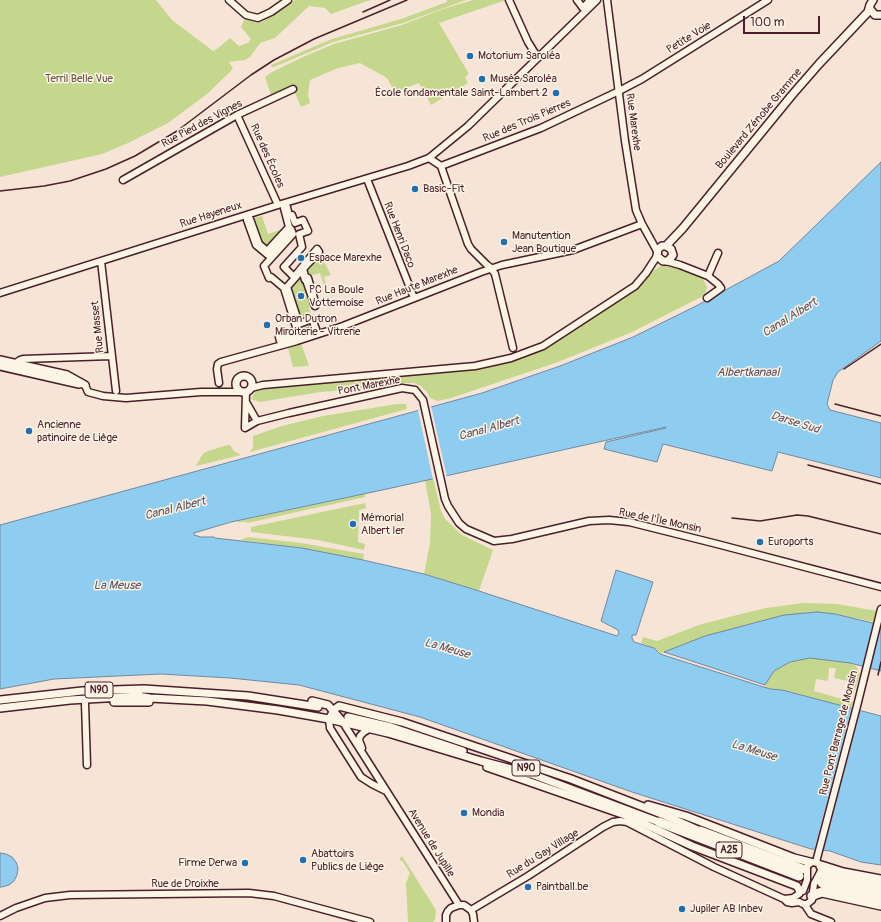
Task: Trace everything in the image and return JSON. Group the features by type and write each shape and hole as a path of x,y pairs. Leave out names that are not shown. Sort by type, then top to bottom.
{"highway":[{"name":"A25","path":"659,822 803,873"},
{"name":"A25","path":"700,831 803,873"},
{"path":"816,861 843,872 881,880"},
{"path":"821,878 881,889"},
{"path":"821,878 881,897"},
{"path":"812,897 818,893 826,893 881,905"}],"main road":[{"name":"Boulevard Zénobe Gramme","path":"871,3 875,15 881,15"},
{"name":"Boulevard Zénobe Gramme","path":"661,250 683,228 796,90 871,3"},
{"path":"661,250 672,251 669,259 660,260 661,250"},
{"path":"0,360 68,375 85,385"},
{"path":"0,366 85,385"},
{"path":"169,690 205,688 268,694 326,704 330,706 333,711 371,728 530,774"},
{"name":"N90","path":"0,700 53,693 95,690 169,690 248,696 318,709 255,701 189,696 137,696 70,700 0,708"},
{"path":"137,696 207,701 278,710 329,719 346,717"},
{"path":"0,713 85,703 149,702 225,704"},
{"name":"N90","path":"333,711 339,706 402,722 602,791 682,822 700,831"},
{"path":"329,719 333,711"},
{"name":"N90","path":"346,717 408,733 530,774 659,822"},
{"name":"N90","path":"346,717 413,730 551,776 700,831"},
{"name":"N90","path":"445,750 474,763 625,815 692,846 797,886 801,892"},
{"name":"N90","path":"602,791 680,814 794,858 816,861"}],"street":[{"path":"229,0 246,15 258,18 271,12 288,0"},
{"path":"508,0 528,42 538,58"},
{"path":"577,0 583,8 590,0"},
{"name":"Rue Hayeneux","path":"0,293 278,205 367,179 429,158 468,126 597,0"},
{"name":"Rue Marexhe","path":"607,0 625,141 636,210 642,224 661,250"},
{"name":"Petite Voie","path":"619,91 648,75 768,0"},
{"name":"Rue Pied des Vignes","path":"123,180 237,115 293,89"},
{"name":"Rue des Trois Pierres","path":"441,166 541,128 619,91"},
{"name":"Rue des Écoles","path":"237,115 278,205"},
{"path":"429,158 441,166 468,244 495,274 512,348"},
{"name":"Rue Henri Daco","path":"367,179 414,298"},
{"path":"287,207 289,216 292,215 295,223 303,220 308,231 298,234 302,247 284,267 294,277 317,249 319,252 303,270 306,279 308,278 316,305 315,306 302,270 287,287 300,324 312,319 316,329 280,340 279,336 297,330 284,288 270,277 269,278 264,266 293,234 291,229 268,255 256,245 247,220 250,219 259,244 267,251 289,227 284,208 287,207"},
{"name":"Rue Haute Marexhe","path":"219,383 217,369 218,364 221,362 297,341 336,328 491,268 572,250 642,224"},
{"path":"85,385 88,392 103,396 126,398 201,392 246,391 262,385 475,366 511,358 543,346 635,286 646,273 661,250"},
{"path":"708,276 718,253"},
{"path":"669,259 708,276 718,284 721,288 707,298"},
{"name":"Rue Masset","path":"101,261 116,391"},
{"path":"16,364 20,360 111,356"},
{"name":"Pont Marexhe","path":"246,402 245,428 257,422 289,413 402,388 415,390 423,402 441,481"},
{"path":"246,391 246,402 257,422"},
{"name":"Rue de l'Île Monsin","path":"441,481 445,499 459,523 466,529 494,541 512,539 589,521 609,520 629,522 881,587"},
{"name":"Rue Pont Barrage de Monsin","path":"816,861 881,609"},
{"path":"85,703 87,765"},
{"name":"Avenue de Jupille","path":"346,717 364,754 459,905"},
{"name":"Avenue de Jupille","path":"329,719 330,728 361,777 387,792"},
{"name":"Avenue de Jupille","path":"364,754 360,738 363,733 371,728"},
{"name":"Rue du Gay Village","path":"471,910 616,821 627,822 784,899"},
{"path":"819,916 812,908 812,897 821,878 821,872 816,861 806,868 803,873 801,892 802,903 811,914 831,922"},
{"path":"803,873 821,878"},
{"path":"784,899 793,898 801,892 807,891 812,897"},
{"name":"Rue de Droixhe","path":"0,916 16,908 44,898 70,895 249,894 274,896 370,922"},
{"path":"784,899 790,903 802,903 812,897"},
{"path":"446,922 446,914 448,911 459,905 464,905 471,910 474,922"}],"green space":[{"name":"Terril Belle Vue","path":"0,0 156,0 172,20 213,51 230,38 239,46 248,43 251,39 241,27 245,18 257,23 262,22 295,0 370,0 331,14 325,8 309,6 275,38 260,43 250,57 245,60 229,62 233,69 207,94 168,123 128,143 102,154 0,177"},
{"path":"447,0 466,0 403,23 333,42 274,67 271,65 332,39 401,19 447,2"},
{"path":"473,0 506,0 439,23 469,74 465,77 468,83 431,105 419,83 395,92 387,78 360,63 338,68 310,80 308,94 310,103 301,107 292,86 271,95 265,77 303,57 334,44 402,25 443,9"},
{"path":"262,216 268,234 289,227 267,251 259,244 250,219"},
{"path":"319,252 331,275 324,277 327,288 325,289 320,273 308,276 303,269"},
{"path":"662,265 673,266 703,279 707,287 705,295 632,332 558,362 451,398 438,401 430,398 421,386 414,383 404,383 352,392 350,390 320,392 260,402 251,399 257,389 291,380 473,364 512,355 544,341"},
{"name":"PC La Boule Vottemoise","path":"302,270 315,306 309,307 312,319 299,324 287,287"},
{"path":"301,343 309,366 293,367 288,348"},
{"path":"397,404 406,404 407,409 250,452 253,447 253,436 282,426 323,416"},
{"path":"230,445 234,451 241,455 196,466 205,452"},
{"path":"433,478 441,511 445,519 462,535 493,550 479,591 424,574 430,543 431,514 425,480"},
{"path":"365,494 365,497 252,522 238,522 238,521"},
{"path":"365,503 366,508 359,510 358,542 365,544 364,550 318,540 251,532 251,527"},
{"path":"248,537 301,543 364,554 363,560 302,548 240,540"},
{"path":"803,603 837,604 877,611 874,622 855,618 664,652 662,654 654,648 641,643 643,637 657,641 699,625 733,616 766,608"},
{"path":"810,658 850,663 856,666 860,674 854,692 849,691 852,682 834,678 836,668 829,668 828,681 816,679 814,691 853,702 851,708 782,690 766,688 765,685 774,671 790,662"},
{"path":"402,856 436,910 435,920 433,922 408,922 406,883 410,873 400,860"}],"water":[{"name":"La Meuse","path":"881,162 881,341 838,372 833,380 827,404 830,410 881,423 881,478 778,452 772,471 663,444 657,462 604,449 606,442 666,427 231,522 194,533 194,535 302,548 424,574 617,636 619,633 618,630 601,621 616,570 653,582 636,635 632,635 634,642 654,648 660,654 770,689 782,690 881,716 881,865 861,862 830,851 811,849 632,792 420,717 299,685 230,678 161,674 54,679 0,689 0,525 482,393 560,366 633,337 696,306 779,261"},
{"path":"817,612 835,614 881,625 881,671 850,663 810,658 790,662 774,671 765,685 664,652 705,636 784,615"},
{"path":"0,853 12,857 18,868 14,881 9,885 2,887 0,887"}],"pier":[{"path":"431,406 447,477 433,480 418,410"},
{"path":"852,706 861,709 823,852 814,851"}],"tunnel":[{"path":"318,707 349,713"},
{"path":"802,869 824,876"}],"railway":[{"path":"363,12 390,0"},
{"path":"0,191 44,186 70,181 106,169 135,156 177,131 251,75 274,60 314,39 407,0"},
{"path":"844,369 881,344"},
{"path":"835,404 881,416"},
{"path":"808,465 881,484"},
{"path":"732,518 760,521 797,515 808,516 881,534"},
{"path":"878,675 881,662"}],"place":[{"name":"Motorium Saroléa","path":"470,56"},
{"name":"Musée Saroléa","path":"482,79"},
{"name":"École fondamentale Saint-Lambert 2","path":"556,93"},
{"name":"Basic-Fit","path":"415,189"},
{"name":"Manutention Jean Boutique","path":"504,242"},
{"name":"Espace Marexhe","path":"301,258"},
{"name":"PC La Boule Vottemoise","path":"301,296"},
{"name":"Orban Dutron Miroiterie - Vitrerie","path":"267,325"},
{"name":"Ancienne patinoire de Liège","path":"29,431"},
{"name":"Mémorial Albert Ier","path":"353,524"},
{"name":"Euroports","path":"760,542"},
{"name":"Mondia","path":"464,813"},
{"name":"Abattoirs Publics de Liège","path":"303,860"},
{"name":"Firme Derwa","path":"245,863"},
{"name":"Paintball.be","path":"528,887"},
{"name":"Jupiler AB Inbev","path":"682,909"}],"water label":[{"name":"Canal Albert","path":"790,318"},
{"name":"Albertkanaal","path":"748,373"},
{"name":"Darse Sud","path":"795,423"},
{"name":"Canal Albert","path":"489,429"},
{"name":"Canal Albert","path":"175,509"}]}
